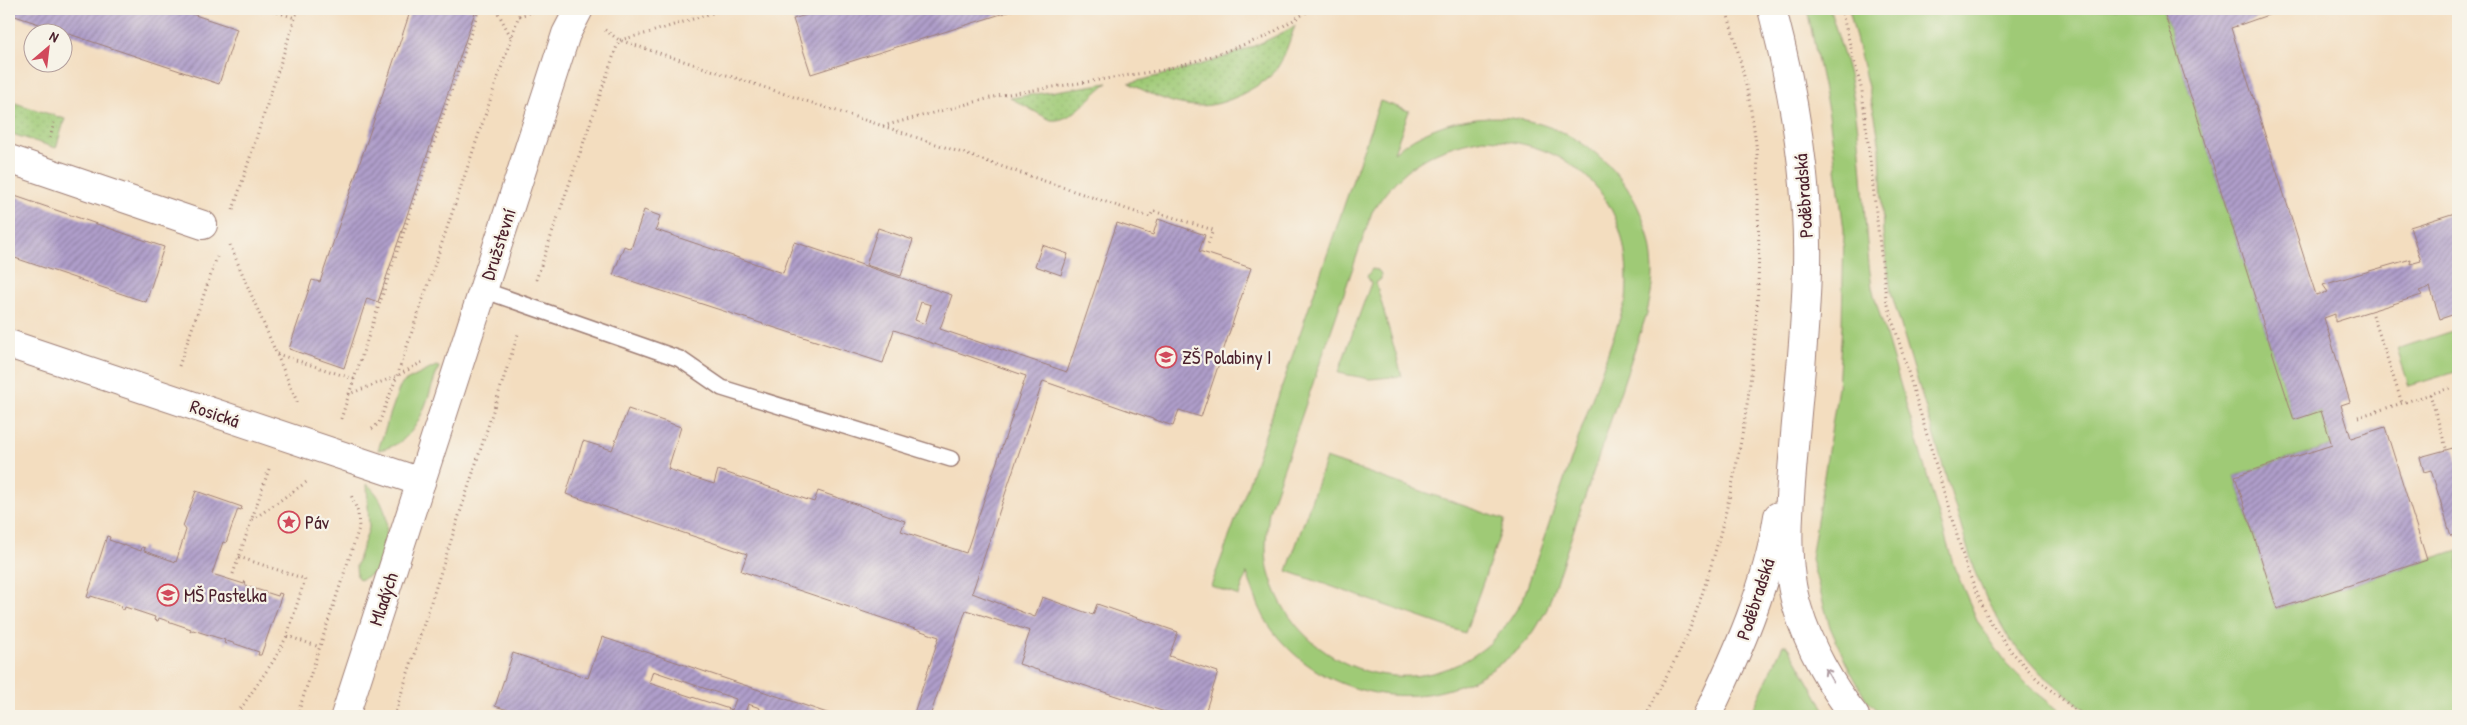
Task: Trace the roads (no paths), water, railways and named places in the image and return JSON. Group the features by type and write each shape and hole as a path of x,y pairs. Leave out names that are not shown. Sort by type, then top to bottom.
{"street":[{"name":"Družstevní","path":"421,482 566,34 579,9"},
{"name":"Poděbradská","path":"1772,9 1794,104 1806,208 1808,267 1790,503 1792,582 1798,610 1811,642 1855,716"},
{"path":"9,159 214,229"},
{"name":"Rosická","path":"9,344 421,482"},
{"name":"Poděbradská","path":"1708,716 1746,632 1765,578 1775,535 1799,386"},
{"name":"Mladých","path":"345,716 421,482"}],"lane":[{"path":"483,290 680,359 722,388 951,459"}],"place":[{"name":"ZŠ Polabiny I","path":"1166,357"},
{"name":"Páv","path":"289,522"},
{"name":"MŠ Pastelka","path":"168,595"}]}
